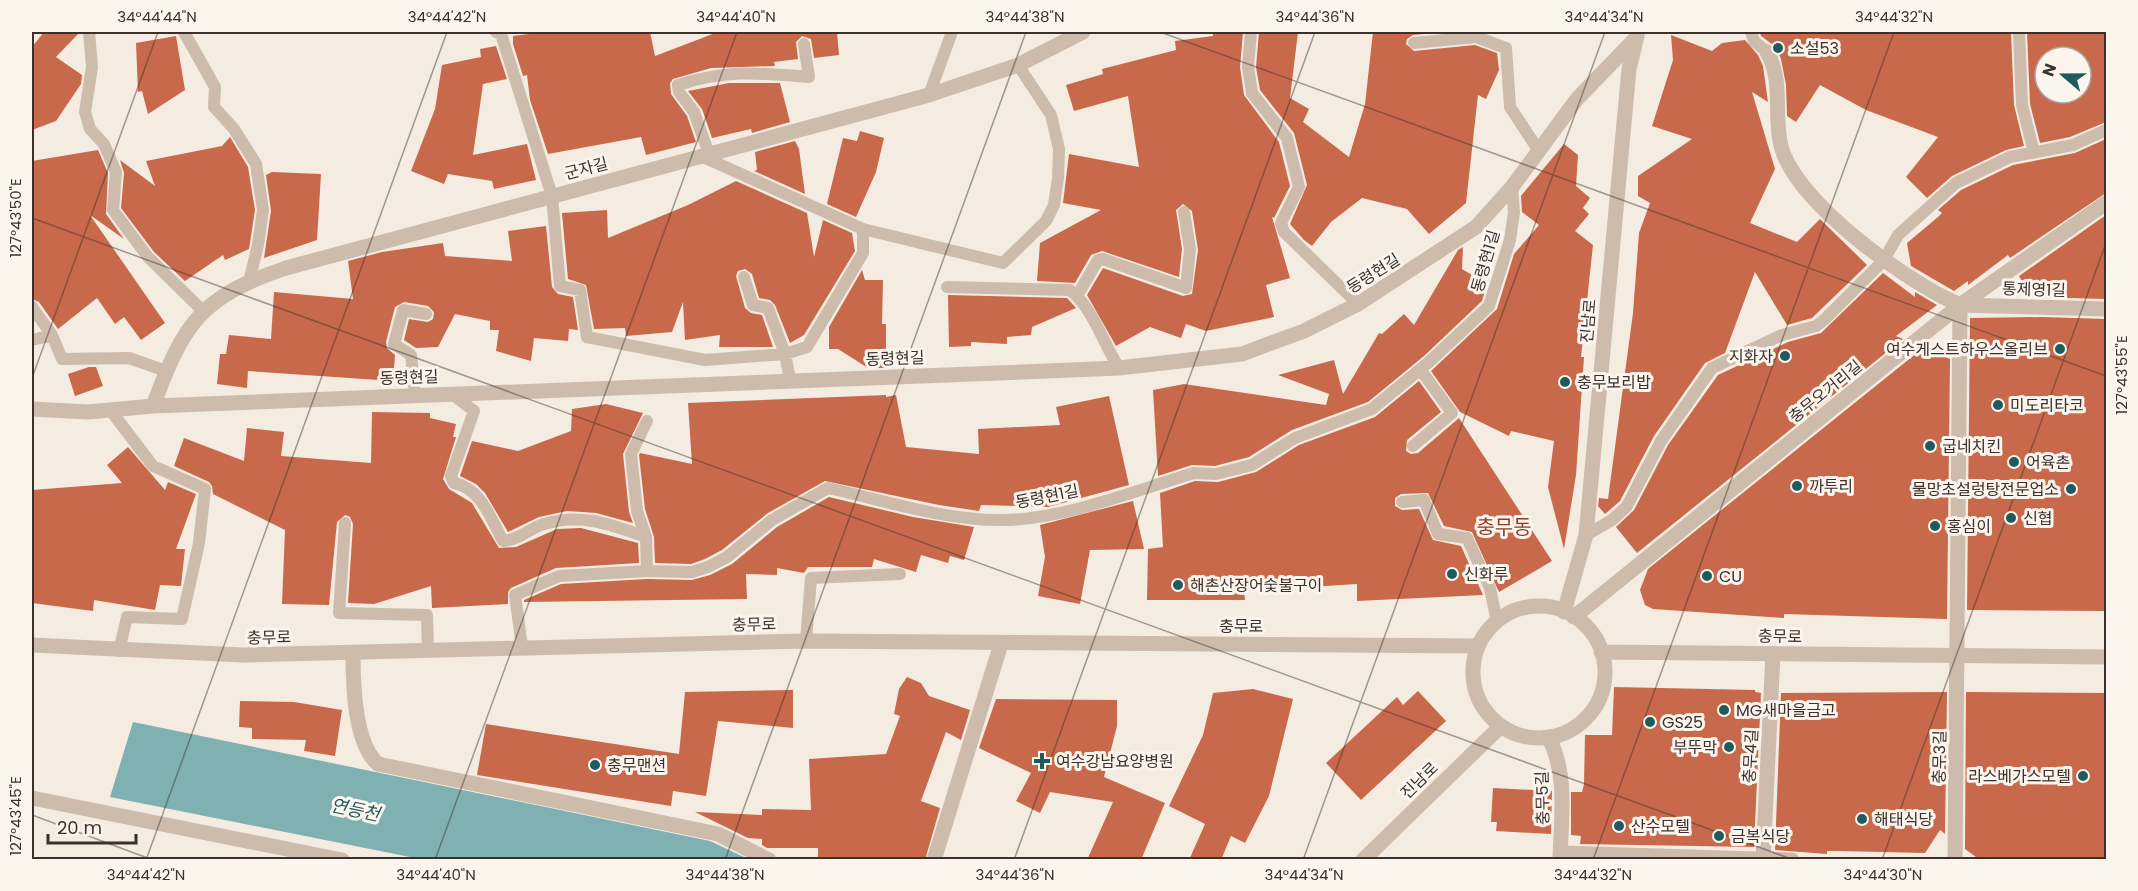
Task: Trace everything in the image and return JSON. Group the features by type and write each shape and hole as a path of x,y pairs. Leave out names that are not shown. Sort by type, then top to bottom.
{"street":[{"name":"군자길","path":"153,406 176,350 203,311 225,293 249,282 286,268 929,94 1018,65 1083,32"},
{"name":"동령현길","path":"32,409 67,413 153,406 1119,368 1242,354 1304,331 1359,304 1476,227 1512,187 1577,99 1638,34"},
{"name":"진남로","path":"1569,614 1587,535 1629,69 1638,34"},
{"path":"1767,52 1776,72 1777,128 1782,150 1791,166 1824,208 1864,246 1938,296 1960,305 1959,656"},
{"name":"충무오거리길","path":"1569,614 1960,305 2106,203"},
{"name":"통제영1길","path":"1960,305 2106,309"},
{"path":"1550,608 1569,614 1588,628 1600,652 1604,677 1593,710 1581,723 1566,733 1549,738 1516,734 1501,726 1488,715 1475,689 1474,660 1478,646 1497,622 1522,609 1550,608"},
{"name":"충무로","path":"32,645 242,656 522,646 806,641 1478,646"},
{"path":"934,860 1001,644"},
{"name":"충무로","path":"1600,652 2106,657"},
{"path":"353,653 358,717 368,752 378,764 718,834 769,860"},
{"name":"충무4길","path":"1763,859 1773,654"},
{"name":"충무3길","path":"1955,860 1959,656"},
{"name":"진남로","path":"1363,860 1501,726"},
{"name":"충무5길","path":"1549,738 1559,760 1562,777 1560,856"},
{"path":"32,798 342,860"},
{"path":"1560,856 1792,860"}],"lane":[{"path":"89,32 92,67 85,112 90,129 104,144 116,172 113,210 148,257 203,311"},
{"path":"184,32 215,87 214,107 234,129 256,164 263,210 249,282"},
{"path":"496,32 501,34 552,196 560,286 580,290 587,338 705,360 785,354 807,347 863,253 863,229"},
{"path":"929,94 952,32"},
{"path":"1251,32 1248,67 1252,93 1287,138 1299,187 1281,223 1284,232 1359,304"},
{"path":"1751,32 1754,40 1767,52"},
{"path":"2019,32 2022,105 2034,152"},
{"path":"1414,43 1476,37 1506,48 1510,107 1539,151"},
{"path":"804,44 809,77 738,71 705,76 678,85 679,92 694,112 705,155 863,229 1003,263 1046,221 1054,205 1059,149 1051,115 1018,65"},
{"path":"1587,535 1612,520 1627,506 1661,441 1712,368 1782,335 1816,326 1884,260 1898,235 1956,183 2010,157 2073,145 2106,130"},
{"name":"동령현1길","path":"522,646 516,595 560,576 647,571 692,572 708,567 727,557 772,520 828,488 947,513 1006,520 1064,511 1194,473 1233,471 1252,465 1269,452 1318,427 1372,409 1489,306 1510,240 1514,212 1512,187"},
{"path":"1077,296 1098,260 1186,288 1190,249 1184,212"},
{"path":"744,277 753,305 768,309 785,354 790,380"},
{"path":"947,287 1070,290 1084,302 1104,345 1119,368"},
{"path":"32,307 52,335 62,359 129,358 166,371"},
{"path":"415,395 411,355 394,344 403,310 426,314"},
{"path":"32,340 52,335"},
{"path":"1413,446 1452,413 1420,369"},
{"path":"452,394 474,411 451,476 454,483 466,486 476,494 503,541 513,541 538,526 559,519 580,518 597,520 646,537"},
{"path":"111,411 153,466 205,489 199,543 182,619 127,617 119,651"},
{"path":"647,422 631,454 637,511 646,537 647,571"},
{"path":"1402,502 1424,500 1438,534 1467,538 1490,588 1497,622"},
{"path":"345,523 339,613 427,615 428,651"},
{"path":"806,641 811,578 900,574"}],"water":[{"name":"연등천","path":"133,722 710,841 748,859 420,859 110,797"}],"building":[{"path":"44,32 80,32 56,57 82,75 81,84 56,121 32,130 32,47"},
{"path":"529,32 650,32 655,56 718,32 837,32 839,55 814,58 811,39 802,36 796,42 798,59 774,62 775,66 711,68 673,79 670,83 671,94 687,116 696,142 646,155 641,137 548,154 530,100 527,75 523,76 513,44 513,36 529,34"},
{"path":"1213,32 1243,32 1240,67 1244,95 1279,142 1290,186 1274,218 1272,217 1290,278 1266,285 1274,317 1206,331 1186,324 1181,338 1150,327 1116,346 1087,295 1103,268 1183,296 1192,294 1198,250 1192,211 1183,204 1176,210 1182,249 1179,277 1102,251 1091,255 1075,283 1037,281 1040,243 1101,210 1063,203 1069,154 1139,167 1128,96 1074,111 1066,85 1103,74 1102,69 1176,50 1175,41 1213,36"},
{"path":"1259,32 1298,32 1290,98 1309,109 1303,122 1349,157 1365,104 1373,32 1447,32 1413,35 1407,39 1406,44 1414,51 1475,45 1497,53 1499,70 1486,99 1478,95 1466,203 1429,234 1407,209 1362,198 1331,222 1312,246 1304,240 1290,224 1307,185 1294,133 1260,90 1256,67"},
{"path":"1760,32 2011,32 2014,105 2024,146 2006,150 1952,176 1927,198 1906,177 1938,137 1866,110 1820,85 1796,122 1787,116 1786,85 1781,59 1776,47 1761,36"},
{"path":"2027,32 2106,32 2106,122 2070,137 2040,143 2030,104"},
{"path":"1671,35 1712,51 1722,43 1745,40 1758,55 1763,66 1768,102 1752,92 1775,169 1750,223 1797,242 1820,219 1867,265 1812,318 1787,325 1755,272 1725,353 1705,363 1654,436 1620,501 1605,514 1598,506 1599,498 1608,499 1633,313 1639,233 1650,203 1638,196 1638,176 1692,139 1652,126 1673,60"},
{"path":"176,36 185,90 148,114 142,91 138,92 136,43"},
{"path":"496,46 507,79 483,84 473,155 527,144 536,180 494,189 492,181 448,174 444,184 411,171 435,109 442,65 481,57 480,49"},
{"path":"729,83 780,83 790,122 752,133 751,129 712,138 702,109 688,91"},
{"path":"860,131 884,138 876,172 856,217 827,204 843,138 857,141"},
{"path":"230,137 248,167 255,210 249,249 225,260 223,255 185,281 154,252 121,208 124,173 120,160 155,186 146,161 222,146"},
{"path":"2106,139 2106,193 2010,258 2008,255 1968,285 1968,281 1954,291 1911,266 1907,243 1938,217 1942,213 1938,210 1961,190 2013,165 2075,153"},
{"path":"795,141 799,149 805,194 754,171 757,170 755,152"},
{"path":"1564,144 1578,155 1576,186 1590,198 1583,208 1589,214 1575,231 1593,245 1581,357 1584,357 1576,475 1564,549 1548,487 1554,441 1511,431 1509,436 1460,412 1431,371 1497,309 1514,254 1539,225 1522,212 1521,196"},
{"path":"98,150 108,173 106,214 124,239 90,215 165,323 141,340 124,317 115,324 97,298 58,329 39,302 32,299 32,161"},
{"path":"272,172 321,174 317,240 264,258 271,211 266,175"},
{"path":"736,181 807,213 814,257 823,220 852,233 855,251 804,335 790,343 775,305 770,300 759,298 752,274 745,269 738,271 736,276 745,308 751,313 762,315 773,347 719,347 720,335 685,340 683,302 672,332 626,336 625,328 594,329 586,285 568,279 562,213 607,210 608,238 688,205"},
{"path":"2106,215 2106,299 2031,297 2019,276"},
{"path":"546,226 552,287 558,294 573,297 578,330 569,329 568,341 534,338 531,361 496,351 499,330 490,330 490,321 455,314 438,347 416,348 404,340 409,319 428,322 433,319 434,312 428,306 404,302 395,307 386,342 387,348 395,355 393,381 248,371 247,388 217,384 220,354 226,354 229,335 271,339 274,292 353,299 348,261 382,252 443,243 445,256 512,261 508,231"},
{"path":"1463,247 1462,269 1487,284 1482,301 1424,356 1368,402 1292,430 1249,457 1215,466 1192,465 1158,476 1153,390 1184,384 1326,405 1329,394 1278,375 1334,360 1343,394 1379,333 1382,334 1404,314 1414,325 1458,250"},
{"path":"862,270 865,280 883,280 882,324 886,324 886,368 868,368 838,349 829,349 829,327"},
{"path":"1883,273 1915,297 1915,292 1937,305 1896,336 1903,339 1637,553 1616,527 1634,510 1668,445 1718,375 1788,342 1821,333"},
{"path":"948,295 1067,298 1076,308 1032,327 1031,335 1007,337 1007,344 971,342 971,346 949,347"},
{"path":"1970,318 2106,319 2106,611 1967,610"},
{"path":"1923,348 1950,359 1947,619 1784,614 1784,618 1653,609 1645,605 1640,590 1648,569"},
{"path":"96,367 103,386 75,396 68,374"},
{"path":"1419,381 1441,412 1407,440 1406,451 1411,454 1418,453 1459,418 1552,561 1499,592 1472,532 1444,526 1428,493 1401,494 1395,498 1395,506 1402,510 1419,509 1433,540 1461,546 1483,595 1357,601 1357,584 1244,591 1245,600 1147,600 1148,549 1163,547 1160,493 1195,481 1218,482 1256,472 1299,445 1375,417"},
{"path":"886,395 886,397 896,395 906,447 979,454 978,429 1060,425 1056,407 1109,396 1129,485 1048,507 981,505 979,511 825,481 768,513 722,550 705,559 691,564 655,563 654,537 645,509 639,455 640,453 692,464 688,403"},
{"path":"606,404 643,413 623,454 629,512 633,523 596,513 567,511 539,517 508,532 485,493 476,484 460,476 472,441 518,451 571,431 572,409"},
{"path":"372,412 430,413 430,418 456,424 453,437 456,437 443,479 449,489 472,503 499,548 516,547 557,529 581,528 638,543 639,563 556,568 511,588 508,592 508,604 432,608 431,586 374,604 348,603 353,524 350,517 345,515 337,522 329,605 282,604 285,530 213,494 209,482 174,466 184,438 244,461 247,428 284,432 281,456 371,463"},
{"path":"128,447 165,490 168,482 196,494 176,549 185,549 181,586 160,585 155,610 94,600 93,611 32,603 32,490 122,483 107,465"},
{"path":"829,497 913,517 974,527 964,560 950,556 948,563 921,555 916,572 874,559 872,567 808,567 804,573 777,568 777,575 746,574 747,599 524,602 561,584 647,579 692,580 710,575 732,564 777,527"},
{"path":"1133,501 1144,549 1090,550 1080,604 1038,596 1045,557 1040,525"},
{"path":"907,677 921,683 929,696 970,710 961,740 946,732 921,801 940,808 925,860 818,860 818,848 767,848 762,845 762,839 748,838 695,812 762,815 762,809 811,810 809,759 886,754 900,716 894,714 899,689"},
{"path":"1614,687 1755,690 1761,693 1754,847 1580,844 1581,836 1571,835 1571,792 1582,792 1584,784 1585,735 1612,735"},
{"path":"1253,689 1293,699 1269,796 1245,843 1231,836 1221,860 1189,860 1205,824 1169,806 1203,735 1213,693"},
{"name":"충무맨션","path":"793,690 793,728 718,721 706,796 673,791 671,806 477,775 486,724 679,754 685,692"},
{"path":"1418,691 1446,721 1361,800 1326,763 1397,697 1403,705"},
{"path":"1947,692 1945,834 1940,830 1925,853 1827,851 1827,854 1775,850 1781,693"},
{"path":"1966,692 2106,693 2106,859 1976,857 1965,849"},
{"path":"996,699 1117,700 1117,726 1104,777 1165,803 1141,860 1087,860 1113,802 1050,792 1040,813 1016,801 1031,773 979,748"},
{"path":"240,701 294,702 342,710 335,756 304,751 306,740 252,739 252,728 239,727"},
{"path":"1493,788 1552,791 1551,834 1496,831 1497,822 1491,822"}],"place":[{"name":"소설53","path":"1778,48"},
{"name":"여수게스트하우스올리브","path":"2060,349"},
{"name":"지화자","path":"1785,356"},
{"name":"충무보리밥","path":"1565,382"},
{"name":"미도리타코","path":"1998,405"},
{"name":"굽네치킨","path":"1930,446"},
{"name":"어육촌","path":"2014,462"},
{"name":"까투리","path":"1797,486"},
{"name":"물망초설렁탕전문업소","path":"2071,489"},
{"name":"신협","path":"2011,518"},
{"name":"홍심이","path":"1935,526"},
{"name":"신화루","path":"1452,574"},
{"name":"CU","path":"1707,576"},
{"name":"해촌산장어숯불구이","path":"1178,585"},
{"name":"MG새마을금고","path":"1724,710"},
{"name":"GS25","path":"1650,722"},
{"name":"부뚜막","path":"1729,747"},
{"name":"여수강남요양병원","path":"1042,761"},
{"name":"충무맨션","path":"595,765"},
{"name":"라스베가스모텔","path":"2083,776"},
{"name":"해태식당","path":"1862,819"},
{"name":"산수모텔","path":"1619,826"},
{"name":"금복식당","path":"1719,836"}],"district":[{"name":"충무동","path":"1504,527"}]}
